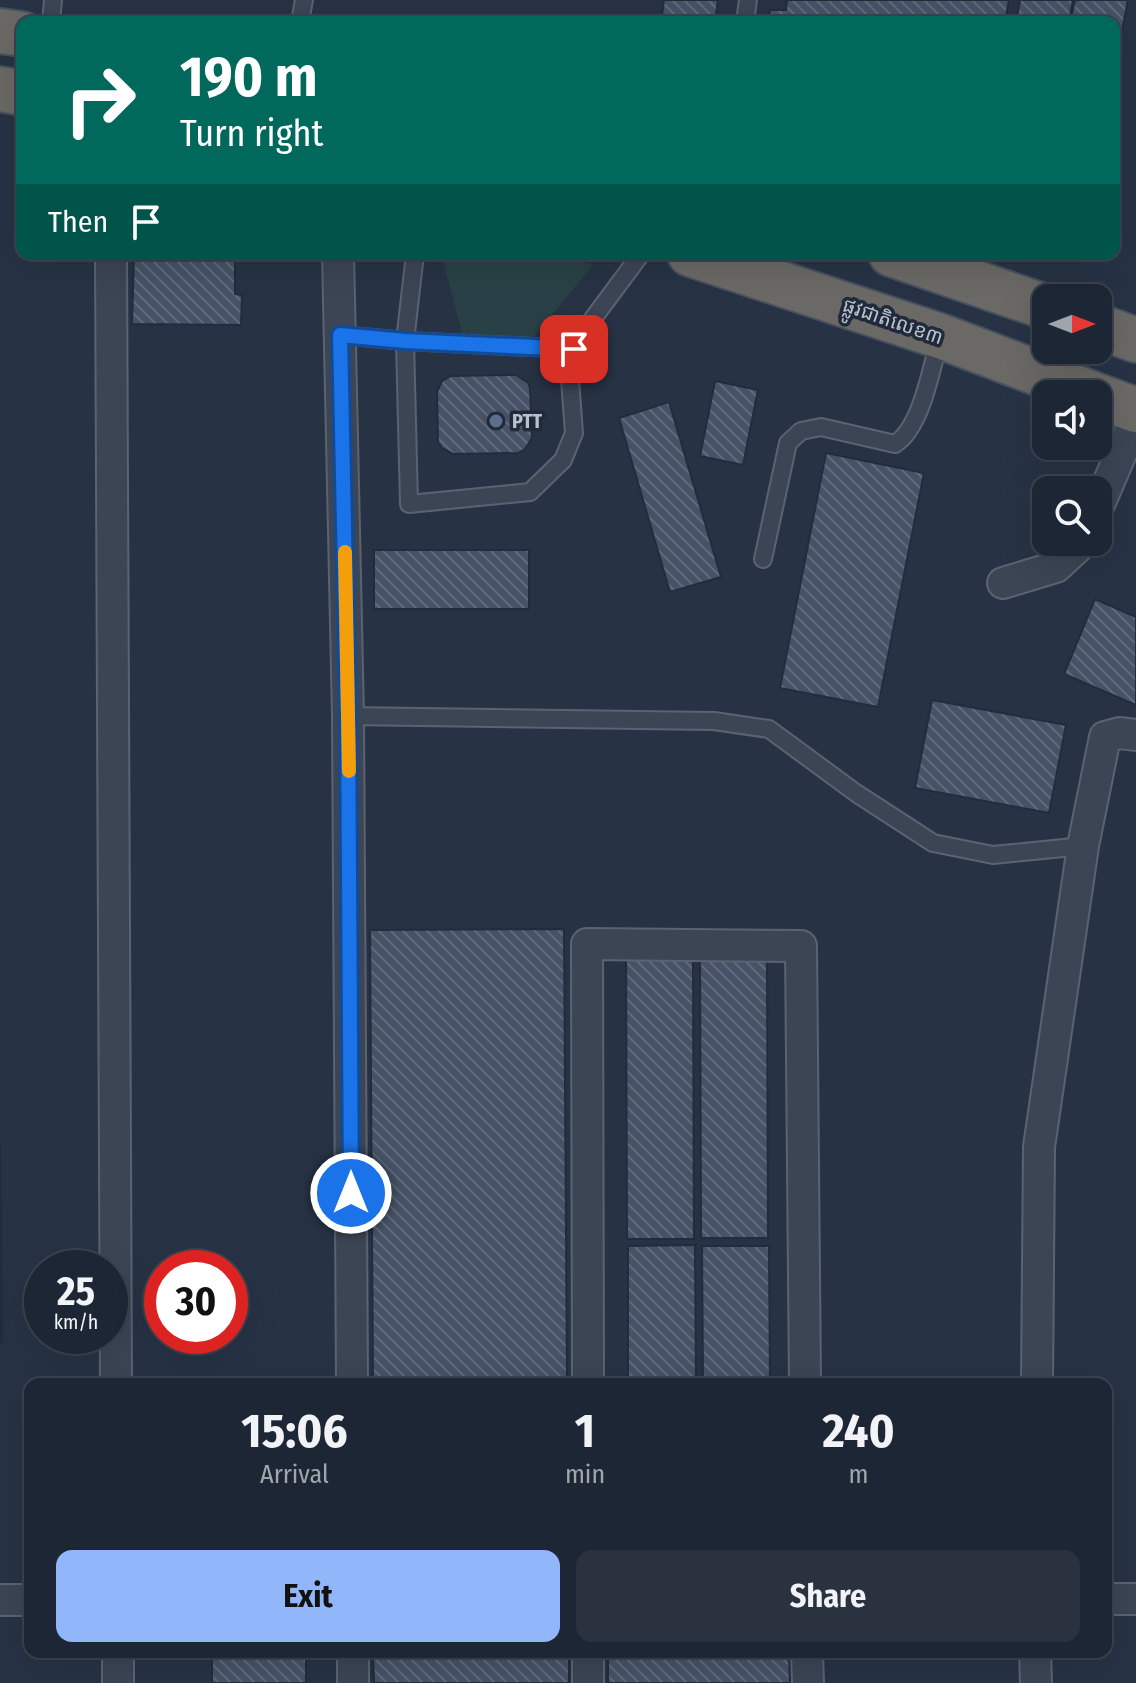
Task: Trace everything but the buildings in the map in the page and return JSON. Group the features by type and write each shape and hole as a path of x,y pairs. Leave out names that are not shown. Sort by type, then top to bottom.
{"highway":[{"name":"ផ្លូវជាតិលេខ៣","path":"708,260 940,336 1056,380"},
{"path":"909,260 1032,302"},
{"path":"1112,331 1136,340"},
{"name":"ផ្លូវជាតិលេខ៣","path":"1112,401 1136,410"}],"street":[{"path":"111,260 116,1378"},
{"path":"338,260 348,716 352,1378"},
{"path":"1111,476 1136,418"},
{"path":"1003,583 1056,567 1068,556"},
{"path":"1037,1378 1039,1147 1083,846 1105,737 1120,733 1136,735"},
{"path":"588,1378 587,944 801,946 805,1378"},
{"path":"1112,1599 1136,1599"},
{"path":"0,1600 24,1600"},
{"path":"118,1658 118,1683"},
{"path":"353,1658 353,1683"},
{"path":"588,1658 588,1683"},
{"path":"807,1658 808,1683"},
{"path":"1035,1658 1036,1683"}],"lane":[{"path":"414,260 405,341 409,504 530,492 563,460 574,433 569,366 574,349 637,260"},
{"path":"340,335 574,349"},
{"path":"763,559 788,443 801,431 821,427 895,444 905,438 917,416 940,336"},
{"path":"348,716 714,721 769,729 856,793 933,843 993,855 1083,846"}],"green space":[{"path":"443,260 574,260 593,265 533,338 463,336"}],"slow traffic":[{"path":"345,552 349,771"}],"place":[{"name":"PTT","path":"496,421"}],"route":[{"path":"351,1193 348,716 340,335 574,349"}]}
